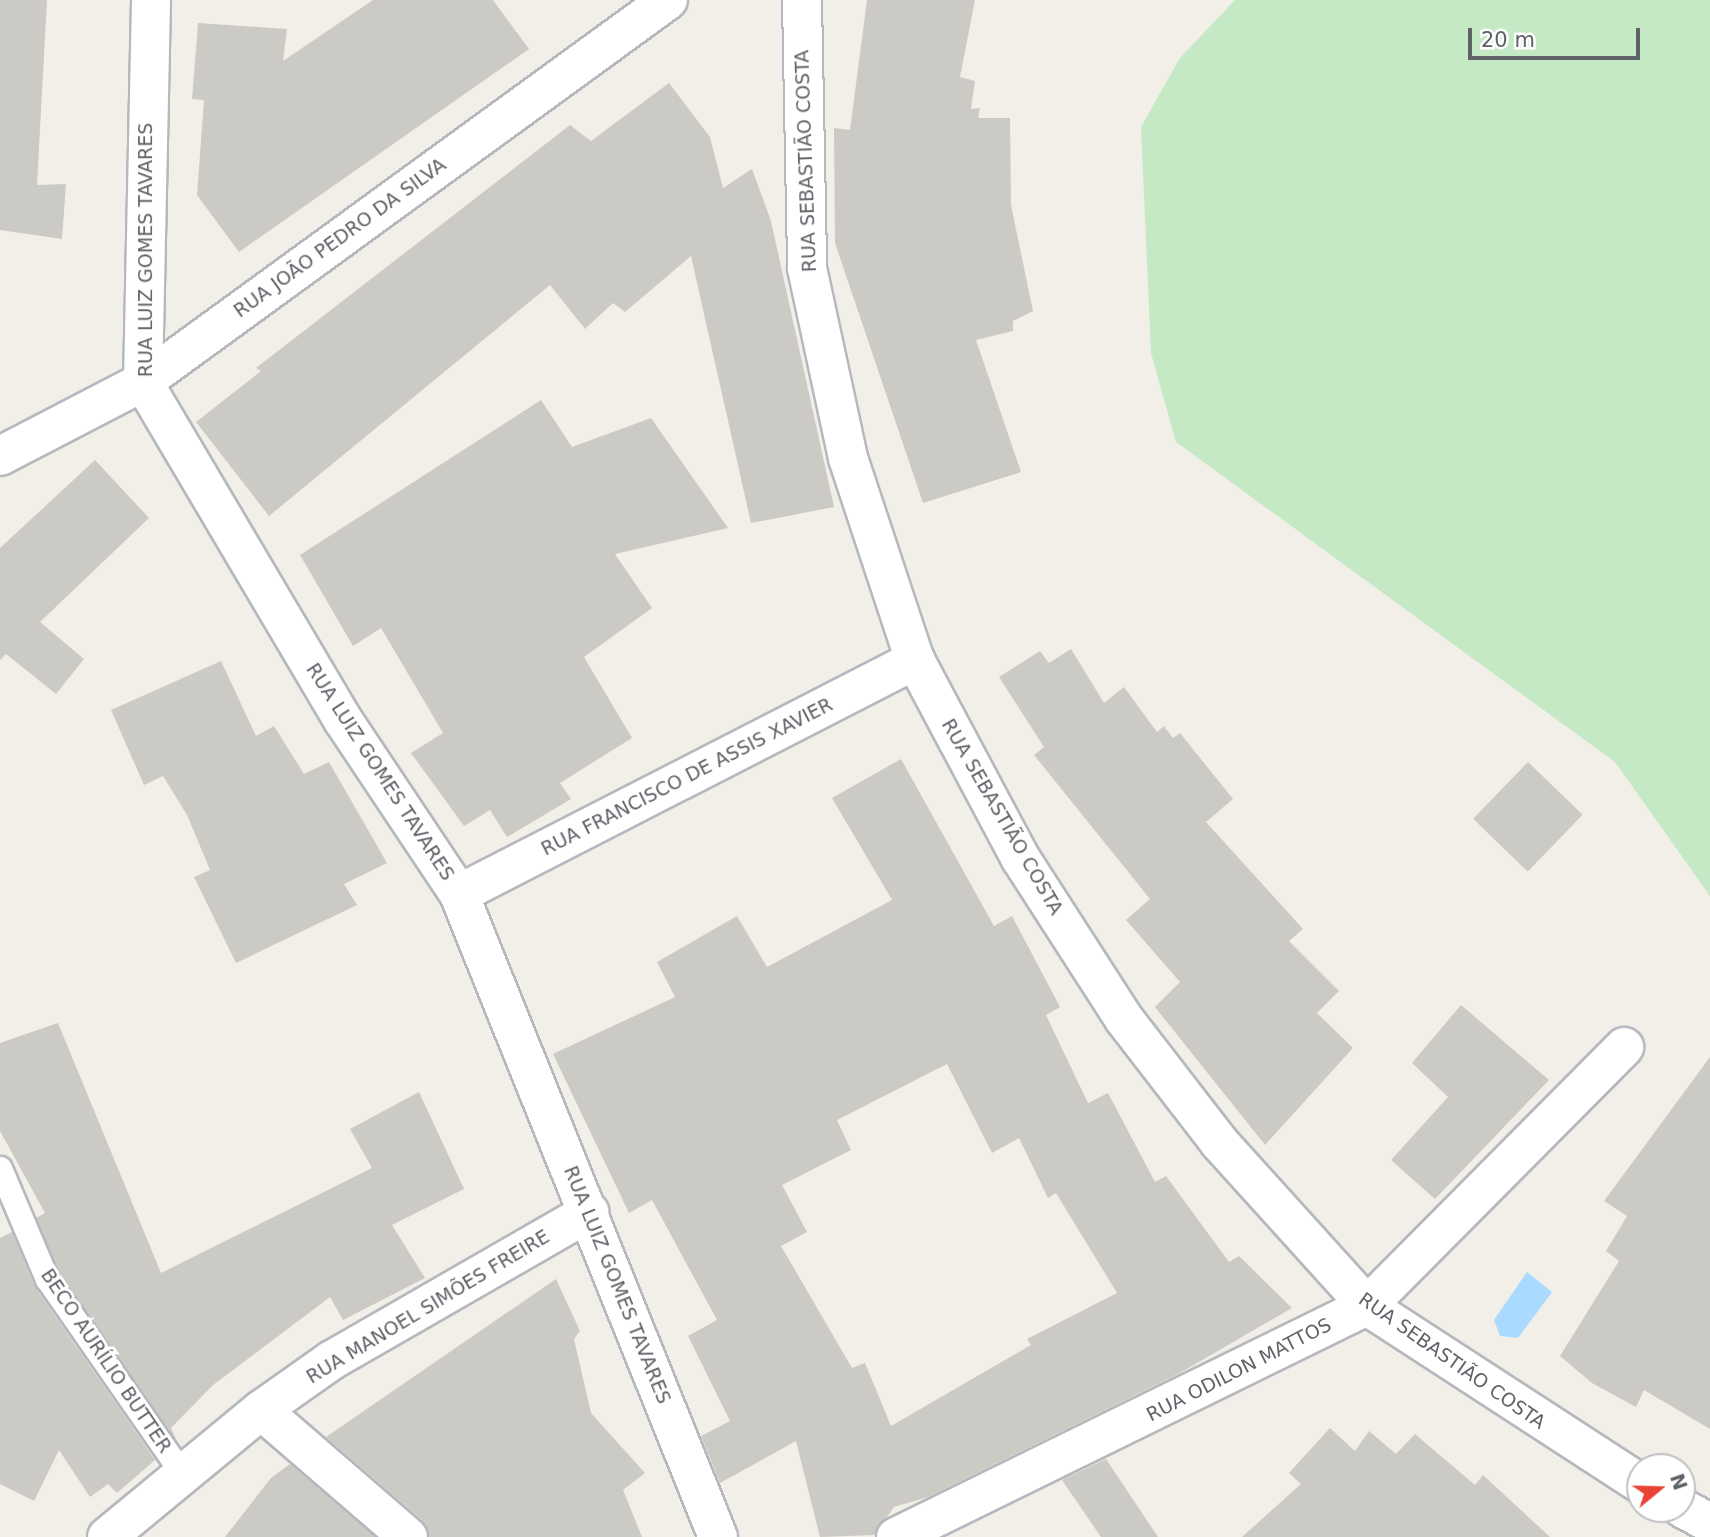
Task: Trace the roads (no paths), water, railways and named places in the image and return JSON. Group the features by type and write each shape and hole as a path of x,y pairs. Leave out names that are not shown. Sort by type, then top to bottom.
{"street":[{"name":"RUA LUIZ GOMES TAVARES","path":"151,0 143,382 343,720 459,894 718,1537"},
{"name":"RUA JOÃO PEDRO DA SILVA","path":"0,456 143,382 668,0"},
{"name":"RUA SEBASTIÃO COSTA","path":"802,0 807,268 848,458 915,660 1021,859 1124,1019 1274,1209 1367,1306 1626,1474"},
{"name":"RUA FRANCISCO DE ASSIS XAVIER","path":"459,894 915,660"},
{"name":"RUA ODILON MATTOS","path":"896,1537 1367,1306 1624,1047"},
{"name":"RUA MANOEL SIMÕES FREIRE","path":"107,1537 261,1410 376,1334 589,1212"},
{"path":"261,1410 408,1537"}],"lane":[{"name":"BECO AURÍLIO BUTTER","path":"0,1168 47,1279 183,1475"}],"water":[{"path":"1527,1272 1552,1292 1518,1338 1500,1336 1494,1320"}]}
